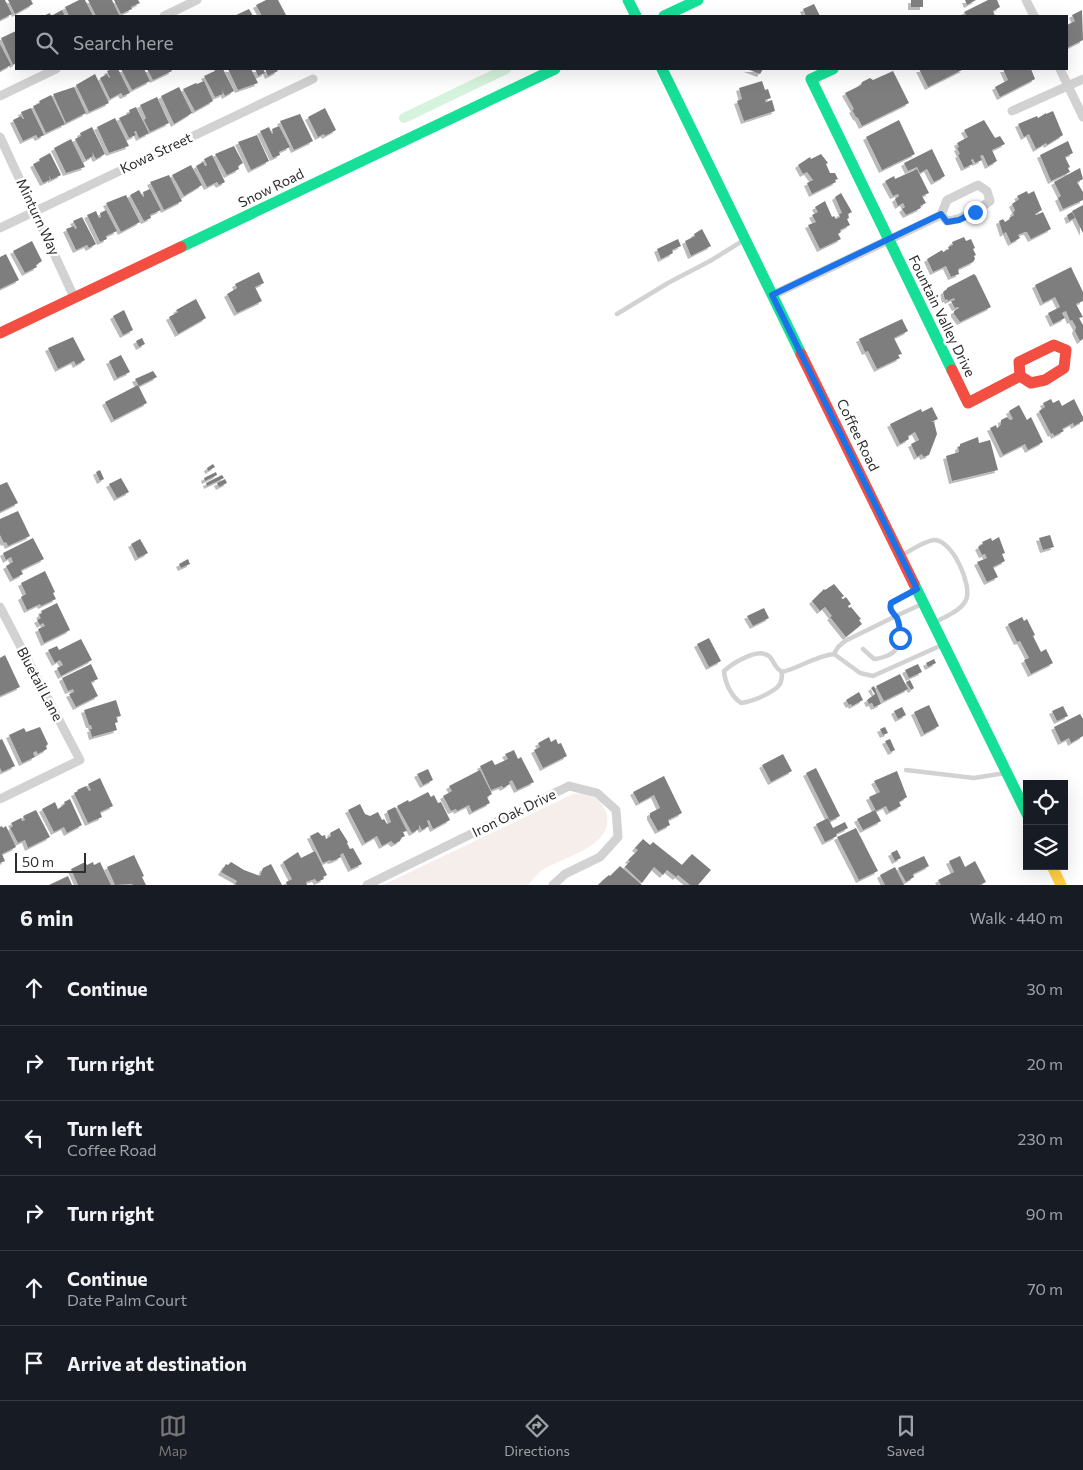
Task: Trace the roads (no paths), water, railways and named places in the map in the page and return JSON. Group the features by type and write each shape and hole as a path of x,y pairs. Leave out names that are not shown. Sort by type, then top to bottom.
{"main road":[{"path":"628,0 636,15"},
{"path":"666,15 698,0"},
{"name":"Snow Road","path":"0,333 553,70"},
{"name":"Coffee Road","path":"662,70 1023,806"},
{"name":"Fountain Valley Drive","path":"830,70 810,80 968,403 1020,376"},
{"path":"1054,870 1061,885"}],"street":[{"path":"166,15 197,0"},
{"path":"1026,0 1034,15"},
{"path":"0,96 54,70"},
{"path":"1061,70 1083,117"},
{"name":"Kowa Street","path":"0,228 313,79"},
{"path":"1012,111 1083,79"},
{"name":"Minturn Way","path":"0,137 74,297"},
{"path":"772,295 941,214 947,200 962,191 978,185 987,191 990,201 975,212 959,220 947,222 941,214"},
{"name":"Bluetail Lane","path":"0,607 4,627 80,760 0,799"},
{"name":"Iron Oak Drive","path":"367,885 569,786 596,792 616,810 618,837 600,857 565,874 554,885"}],"lane":[{"path":"618,314 668,282 710,262 746,240"},
{"path":"900,556 934,540 941,541 953,553 968,583 969,593 966,602 933,623"},
{"path":"863,649 874,659 879,659 892,653 898,647 900,630 896,616 890,608 891,603 917,589"},
{"path":"834,654 845,641 924,603"},
{"path":"782,672 782,682 776,689 750,702 741,703 734,699 725,679 724,671 730,665 755,653 763,653 770,657 776,668 782,672 823,656 834,654 860,673 873,676 944,645"},
{"path":"906,770 974,778 1006,772"}],"waterway":[{"path":"404,118 504,70"}]}
